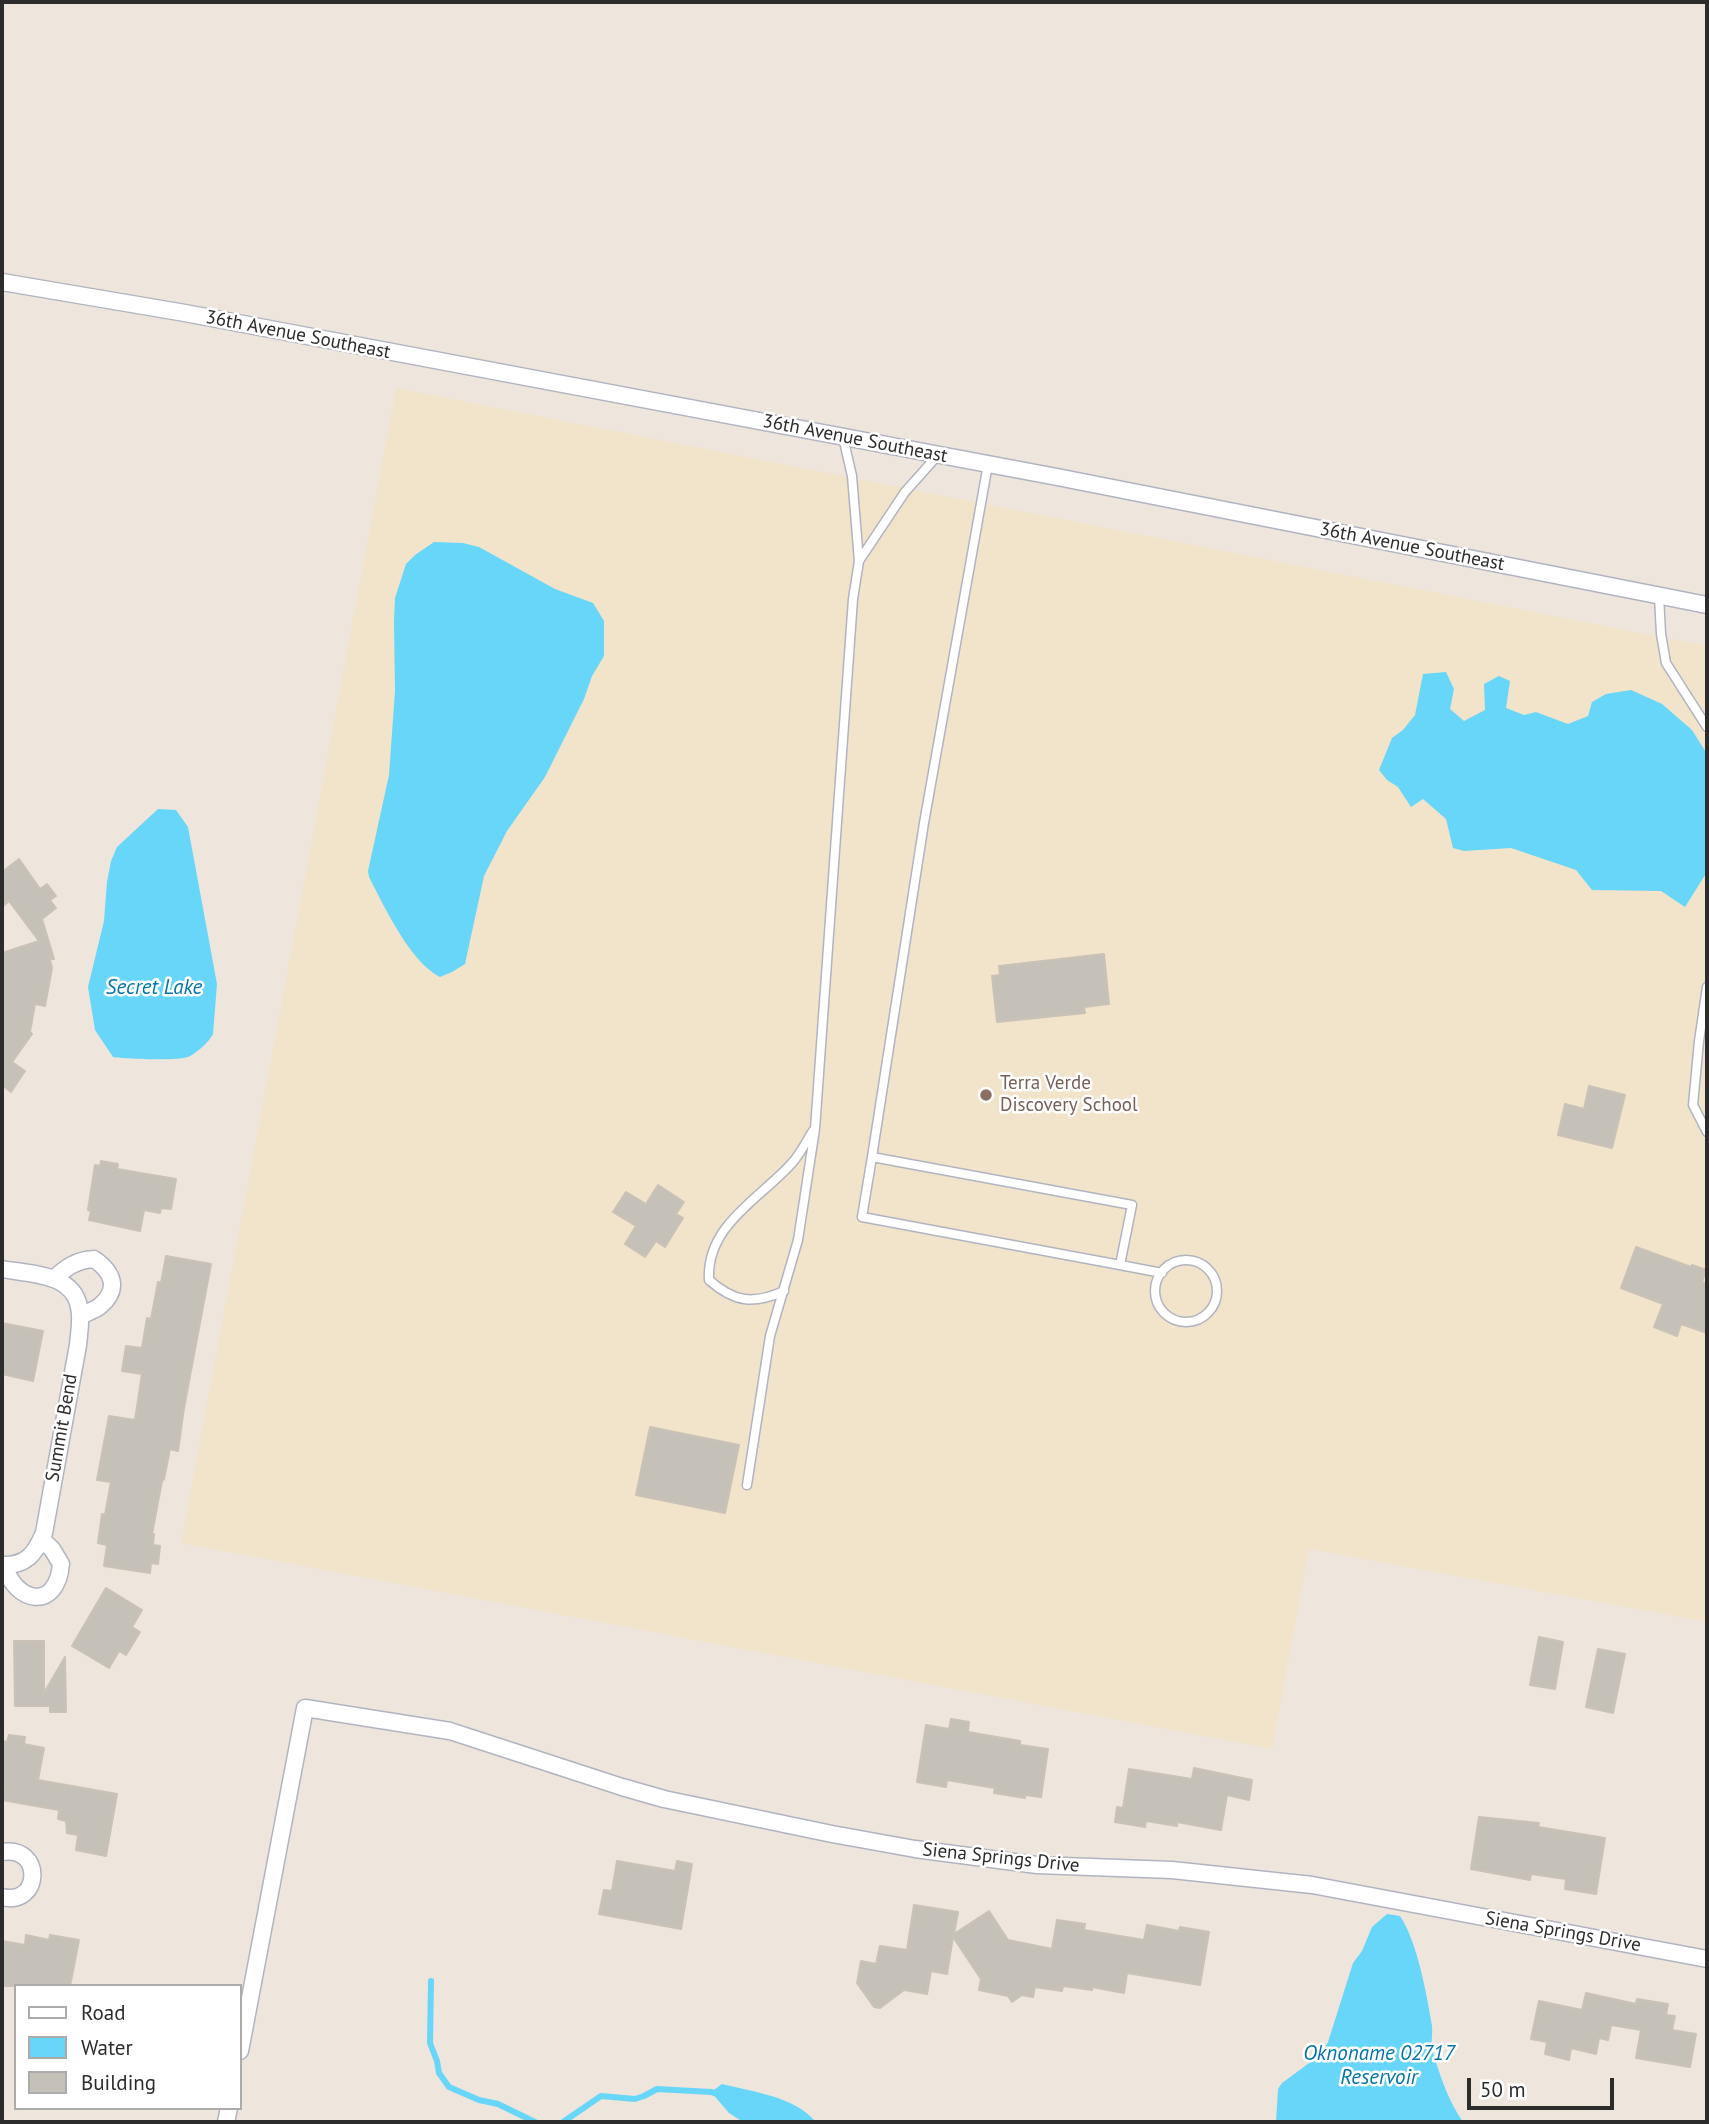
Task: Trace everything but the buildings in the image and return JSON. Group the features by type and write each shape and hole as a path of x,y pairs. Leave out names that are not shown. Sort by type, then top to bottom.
{"street":[{"name":"36th Avenue Southeast","path":"2,282 198,316 988,464 1707,605"},
{"path":"2,1269 54,1279 79,1260 94,1259 110,1271 112,1280 107,1297 100,1306 80,1316"},
{"name":"Summit Bend","path":"41,1539 78,1345 80,1316 72,1289 54,1279"},
{"path":"41,1539 52,1549 61,1564 58,1583 45,1595 35,1597 18,1590 3,1565 29,1558 41,1539"},
{"name":"Siena Springs Drive","path":"242,2040 305,1708 450,1731 654,1796 915,1849 1037,1865 1172,1870 1312,1885 1707,1959"},
{"path":"2,1852 10,1850 21,1853 29,1861 33,1879 24,1893 13,1898 2,1897"}],"lane":[{"path":"747,1485 770,1336 798,1240 815,1129 853,599 859,561 852,476 843,437"},
{"path":"859,561 905,492 938,455"},
{"path":"988,464 923,823 862,1217 1162,1273"},
{"path":"1659,596 1666,663 1707,727"},
{"path":"1707,987 1693,1105 1707,1132"},
{"path":"784,1291 766,1299 736,1298 721,1291 709,1280 708,1264 716,1242 735,1215 792,1163 815,1129"},
{"path":"872,1157 1132,1205 1120,1265"},
{"path":"1188,1260 1207,1268 1217,1286 1214,1305 1208,1313 1190,1322 1170,1318 1162,1311 1155,1292 1162,1273 1169,1266 1188,1260"}],"shaded area":[{"name":"Terra Verde Discovery School","path":"396,388 1707,646 1707,1622 1309,1549 1272,1749 181,1543"}],"water":[{"path":"434,542 463,543 479,547 555,589 593,603 604,621 604,656 592,676 584,699 545,777 507,831 484,876 465,964 440,977 429,970 408,946 382,903 368,871 389,775 395,691 395,598 406,564"},
{"path":"1446,672 1454,689 1450,709 1464,721 1485,710 1484,684 1499,676 1510,681 1506,708 1524,715 1536,712 1568,724 1588,716 1592,702 1606,694 1631,690 1662,704 1692,730 1707,754 1707,872 1685,907 1661,891 1592,890 1576,870 1511,848 1464,851 1453,848 1446,819 1423,799 1411,807 1398,787 1387,780 1379,770 1392,738 1403,730 1415,715 1423,674"},
{"name":"Secret Lake","path":"158,809 176,810 188,827 217,984 213,1034 202,1047 188,1057 113,1057 95,1030 88,987 104,921 107,882 117,847"},
{"name":"Oknoname 02717 Reservoir","path":"1387,1914 1400,1916 1411,1939 1427,1999 1433,2053 1449,2097 1463,2122 1276,2122 1278,2089 1282,2083 1320,2055 1328,2042 1353,1963 1362,1951 1372,1927"},
{"path":"722,2084 785,2101 807,2113 816,2122 743,2122 729,2113 711,2092"}],"waterway":[{"path":"431,1981 430,2043 439,2073 449,2087 479,2100 498,2104 535,2122"},
{"path":"563,2122 601,2096 635,2099 657,2089 718,2094"}],"place":[{"name":"Terra Verde Discovery School","path":"986,1095"}]}
